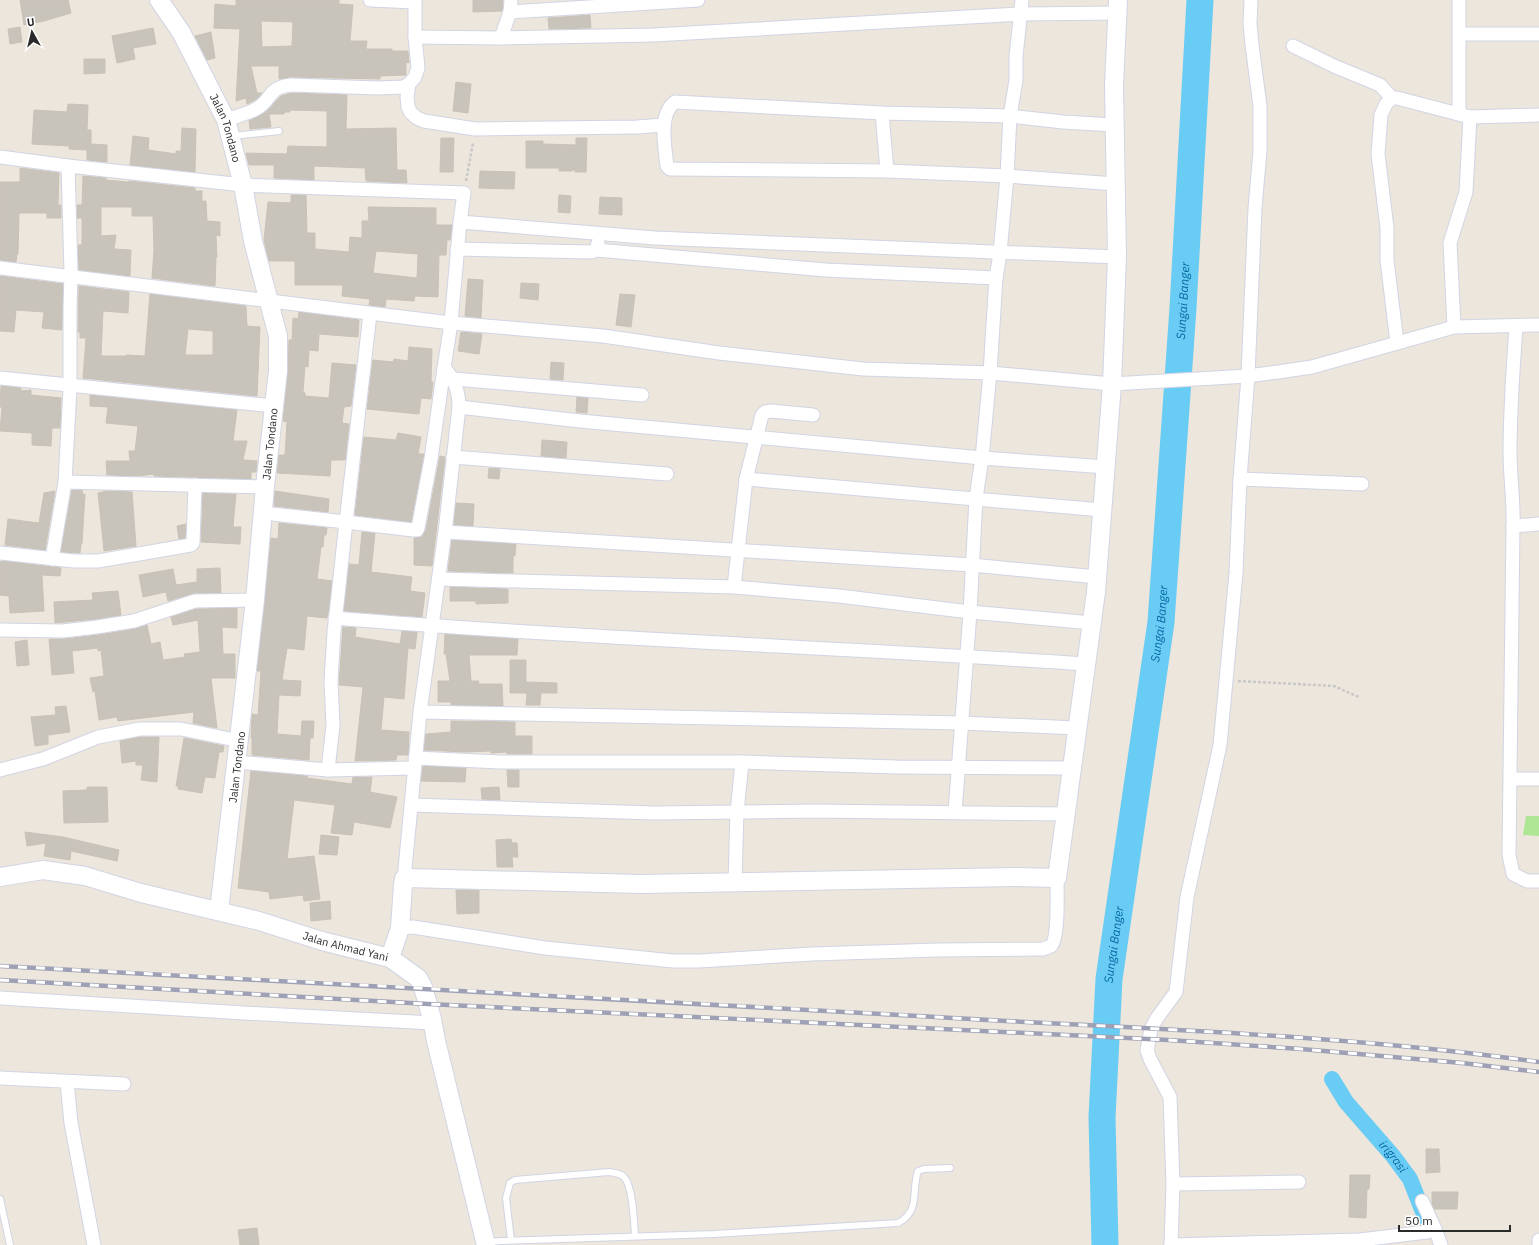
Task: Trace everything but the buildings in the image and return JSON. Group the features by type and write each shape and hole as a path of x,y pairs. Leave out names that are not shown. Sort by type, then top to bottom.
{"street":[{"name":"Jalan Tondano","path":"158,0 181,32 229,128 243,185 253,241 278,336 278,371 265,487 255,600 240,741 219,911"},
{"path":"229,128 263,104 274,90 281,86 291,85 378,88 403,87 409,84 415,77 418,68 415,37 415,1 370,0"},
{"path":"500,38 510,6 698,0"},
{"path":"955,812 970,612 976,498 982,458 990,373 996,278 1000,253 1007,176 1010,116 1016,80 1022,0"},
{"path":"1251,0 1250,23 1260,106 1260,132 1244,376 1236,573 1220,745 1187,897 1176,992 1150,1029 1147,1050 1170,1098 1173,1184 1171,1245 1360,1240 1432,1231"},
{"path":"1454,327 1450,243 1466,192 1465,115 1459,0"},
{"path":"396,943 413,927 545,948 673,962 812,954 930,950 1042,949 1050,946 1054,941 1056,930 1057,878 1092,623 1106,467 1117,384 1117,256 1114,126 1118,6 1020,14 654,35 500,38 415,37"},
{"path":"1460,34 1539,34"},
{"path":"1293,46 1334,66 1380,85 1392,98 1465,115 1539,115"},
{"path":"409,84 407,97 408,107 411,113 424,121 475,129 638,127 664,125"},
{"path":"1392,98 1386,104 1381,115 1378,154 1387,228 1387,260 1398,343"},
{"path":"1114,126 1010,116 882,113 674,102 669,106 664,125 667,166 670,169 886,170 1007,176 1116,184"},
{"path":"882,113 886,170"},
{"path":"0,157 243,185 464,194 451,323 431,459 417,530 263,513"},
{"path":"52,559 65,482 70,386 71,276 68,166"},
{"path":"460,222 655,238 1000,253 1117,256"},
{"path":"596,250 601,233"},
{"path":"458,249 586,252 596,250 826,270 996,278"},
{"path":"0,268 370,314 451,323 603,336 719,353 863,369 990,373 1117,384 1244,376 1312,367 1454,327 1516,327 1539,325"},
{"path":"328,770 333,725 331,681 335,618 370,314"},
{"path":"1516,327 1510,453 1514,507 1509,855 1513,874 1518,878 1527,881 1539,881"},
{"path":"396,943 412,805 420,712 439,579 459,407 459,400 454,379 444,368"},
{"path":"0,378 274,406"},
{"path":"454,379 642,395"},
{"path":"459,407 580,421 982,458 1106,467"},
{"path":"734,587 746,480 762,415 765,412 771,411 813,415"},
{"path":"454,457 667,474"},
{"path":"1240,479 1362,484"},
{"path":"746,480 976,498 1102,510"},
{"path":"65,482 265,487"},
{"path":"0,553 74,561 98,561 192,544 195,485"},
{"path":"1513,526 1539,524"},
{"path":"445,532 972,565 1097,577"},
{"path":"439,579 734,587 839,596 970,612 1092,623"},
{"path":"0,630 64,630 97,627 134,621 195,601 255,600"},
{"path":"335,618 432,626 621,638 966,656 1086,664"},
{"path":"420,712 962,723 1077,728"},
{"path":"0,770 43,759 98,737 140,729 180,729 240,741"},
{"path":"237,762 328,770 415,763 500,762 742,762 816,766 1072,768"},
{"path":"735,882 737,812 742,762"},
{"path":"1511,779 1539,779"},
{"path":"412,805 653,813 822,811 1066,814"},
{"name":"Jalan Ahmad Yani","path":"0,877 43,870 85,876 140,893 259,921 322,941 396,943 423,987 486,1244"},
{"path":"404,879 641,884 1015,877 1057,878"},
{"path":"0,998 433,1023"},
{"path":"0,1078 124,1084"},
{"path":"67,1082 71,1123 94,1245"},
{"path":"1173,1184 1299,1182"},
{"path":"1422,1201 1432,1231 1441,1245"},
{"path":"1538,1245 1539,1240"}],"lane":[{"path":"229,128 278,131"},
{"path":"486,1244 511,1240 714,1234 898,1223 906,1219 913,1207 918,1171 924,1169 950,1168"},
{"path":"511,1240 506,1198 510,1183 514,1180 609,1172 617,1173 623,1177 629,1185 635,1236"},
{"path":"0,1199 10,1245"}],"path":[{"path":"464,194 475,129"},
{"path":"1226,680 1334,686 1359,697"}],"green space":[{"path":"1526,816 1539,816 1539,836 1523,835"}],"waterway":[{"name":"Sungai Banger","path":"1105,1245 1102,1117 1109,979 1161,622 1183,308 1200,0"},
{"name":"irigrasi","path":"1332,1079 1346,1102 1393,1156 1410,1179 1425,1217"}],"railway":[{"path":"0,966 1238,1034 1389,1045 1539,1062"},
{"path":"0,980 428,1004 1168,1040 1301,1049 1462,1063 1539,1072"}]}
